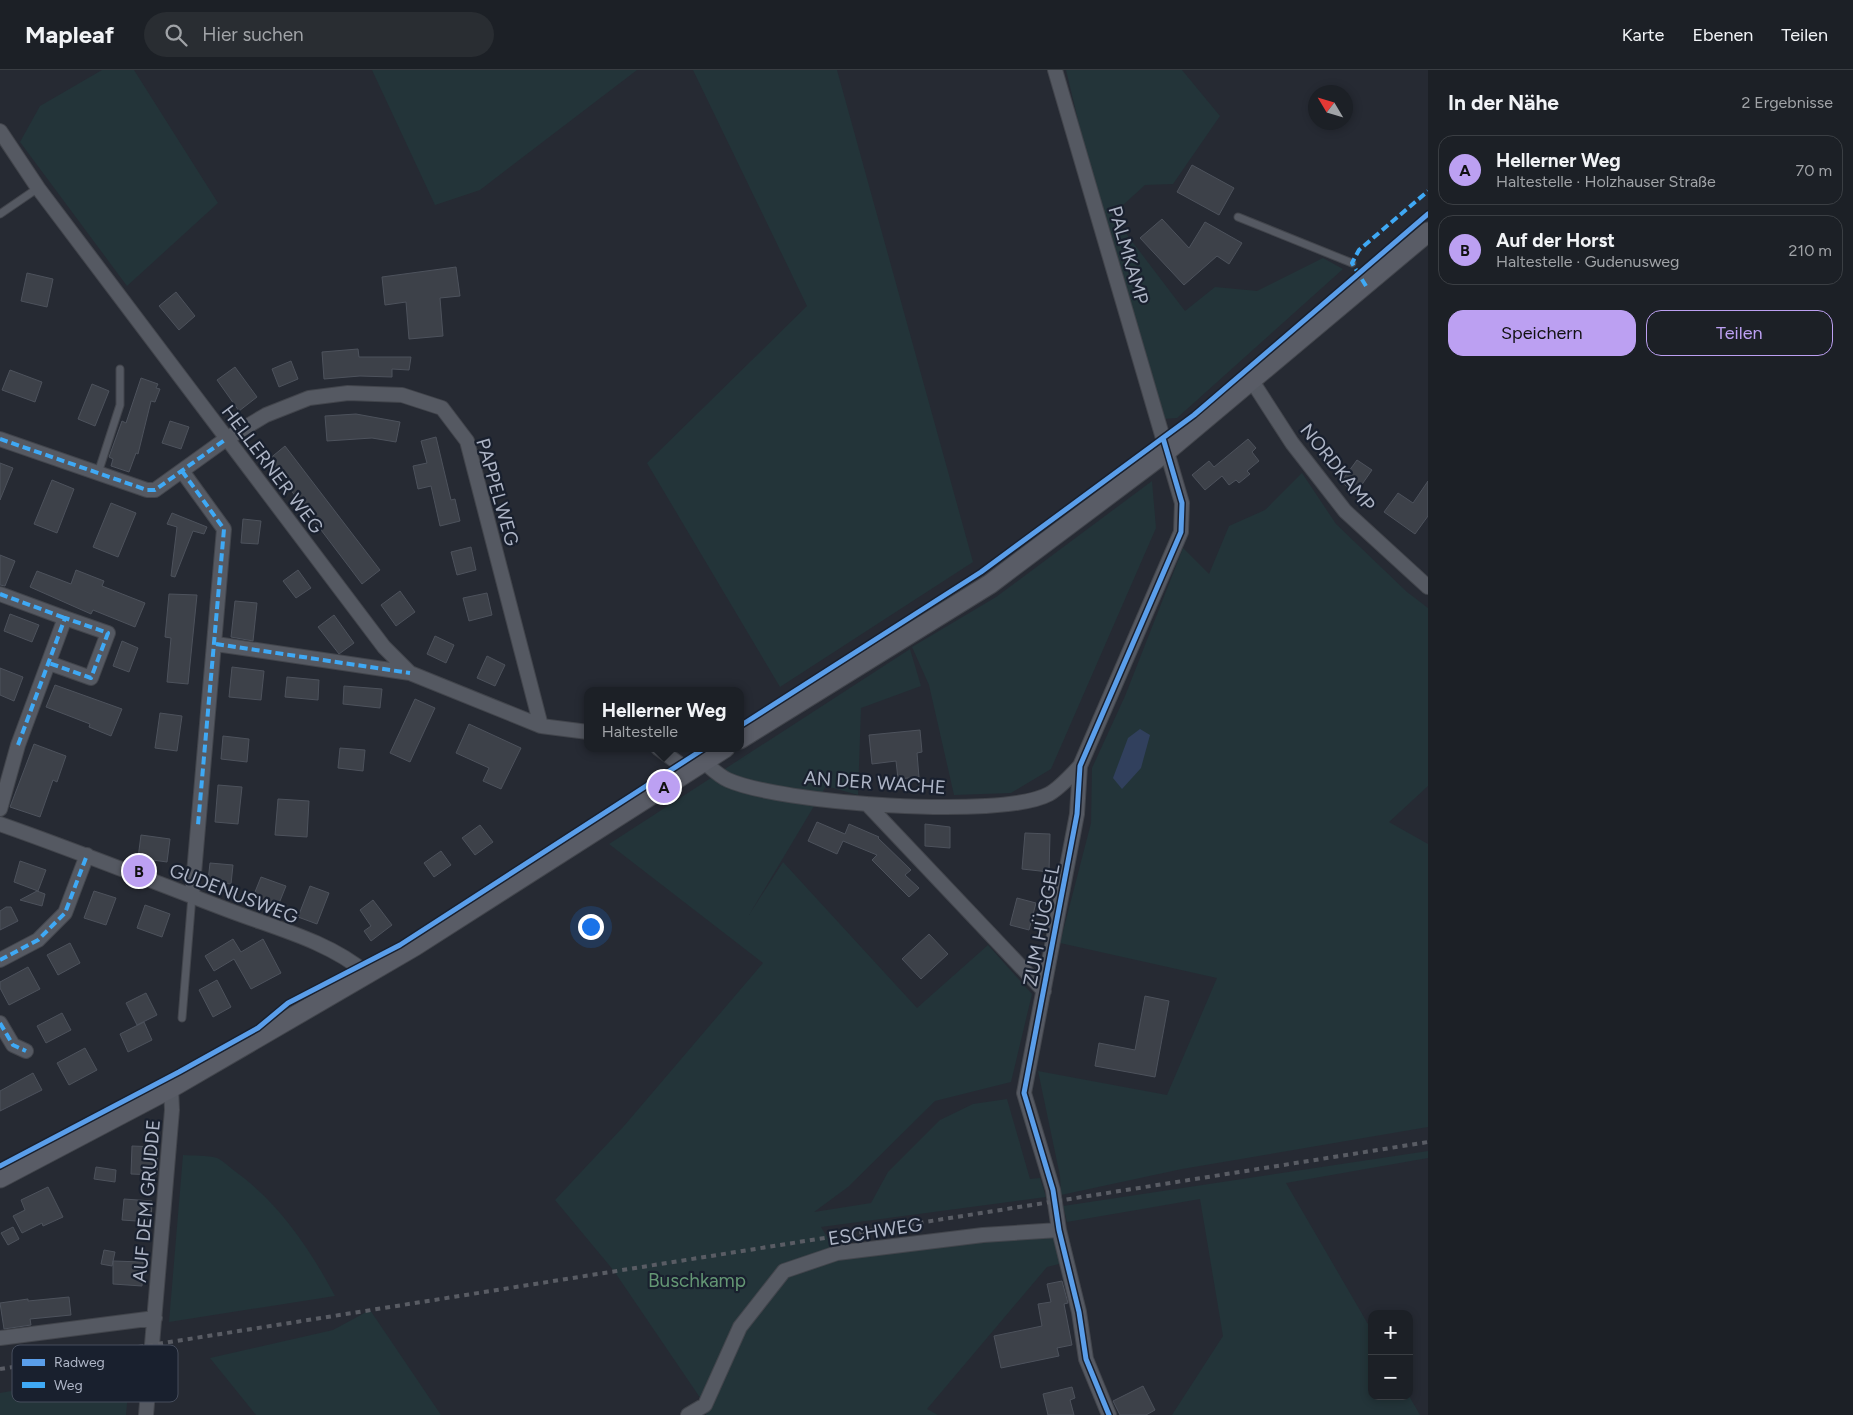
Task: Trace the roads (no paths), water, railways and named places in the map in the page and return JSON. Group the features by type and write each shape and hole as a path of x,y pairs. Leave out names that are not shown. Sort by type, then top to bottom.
{"street":[{"name":"PALMKAMP","path":"1055,70 1167,450"},
{"name":"HELLERNER WEG","path":"0,131 38,188 384,647 410,673 541,726 584,731"},
{"path":"744,737 990,584 1167,450 1252,381 1428,232"},
{"name":"NORDKAMP","path":"1252,381 1292,443 1345,512 1428,587"},
{"name":"PAPPELWEG","path":"98,474 146,490 155,490 226,439 266,415 309,398 338,394 402,395 442,408 467,442 541,726"},
{"path":"0,439 98,474"},
{"name":"ZUM HÜGGEL","path":"1109,1415 1086,1359 1079,1312 1059,1230 1052,1190 1024,1093 1077,814 1080,766 1180,532 1182,503 1167,450"},
{"path":"182,471 224,529 216,644 192,896"},
{"path":"0,594 108,633 91,678 49,663"},
{"path":"0,810 18,745 66,618"},
{"path":"216,644 410,673"},
{"path":"666,752 696,766"},
{"path":"0,1178 171,1088 415,946 719,752"},
{"name":"AN DER WACHE","path":"696,766 726,780 762,791 867,804 963,807 1008,806 1049,794"},
{"name":"ZUM HÜGGEL","path":"1049,794 1080,766"},
{"name":"ZUM HÜGGEL","path":"867,804 1044,992"},
{"name":"GUDENUSWEG","path":"0,824 87,855 136,876 336,951 366,973"},
{"path":"0,960 38,940 65,913 87,855"},
{"path":"0,1023 13,1045 26,1051"},
{"name":"AUF DEM GRUDDE","path":"152,1345 172,1110 171,1088"},
{"name":"ESCHWEG","path":"688,1415 705,1405 740,1327 784,1271 837,1253 983,1235 1059,1230"},
{"path":"0,1338 155,1318"},
{"name":"AUF DEM GRUDDE","path":"146,1415 147,1402"}],"lane":[{"path":"0,214 38,188"},
{"path":"1238,217 1352,264"},
{"path":"98,474 120,405 120,369"},
{"path":"182,1018 192,896"}],"water":[{"path":"1140,729 1150,735 1141,768 1122,789 1113,778 1128,738"}],"railway":[{"path":"151,1345 1428,1142"},
{"path":"0,1369 12,1367"}],"place":[{"name":"Hellerner Weg","path":"664,787"},
{"name":"Auf der Horst","path":"139,871"}],"park label":[{"name":"Buschkamp","path":"697,1280"}]}
